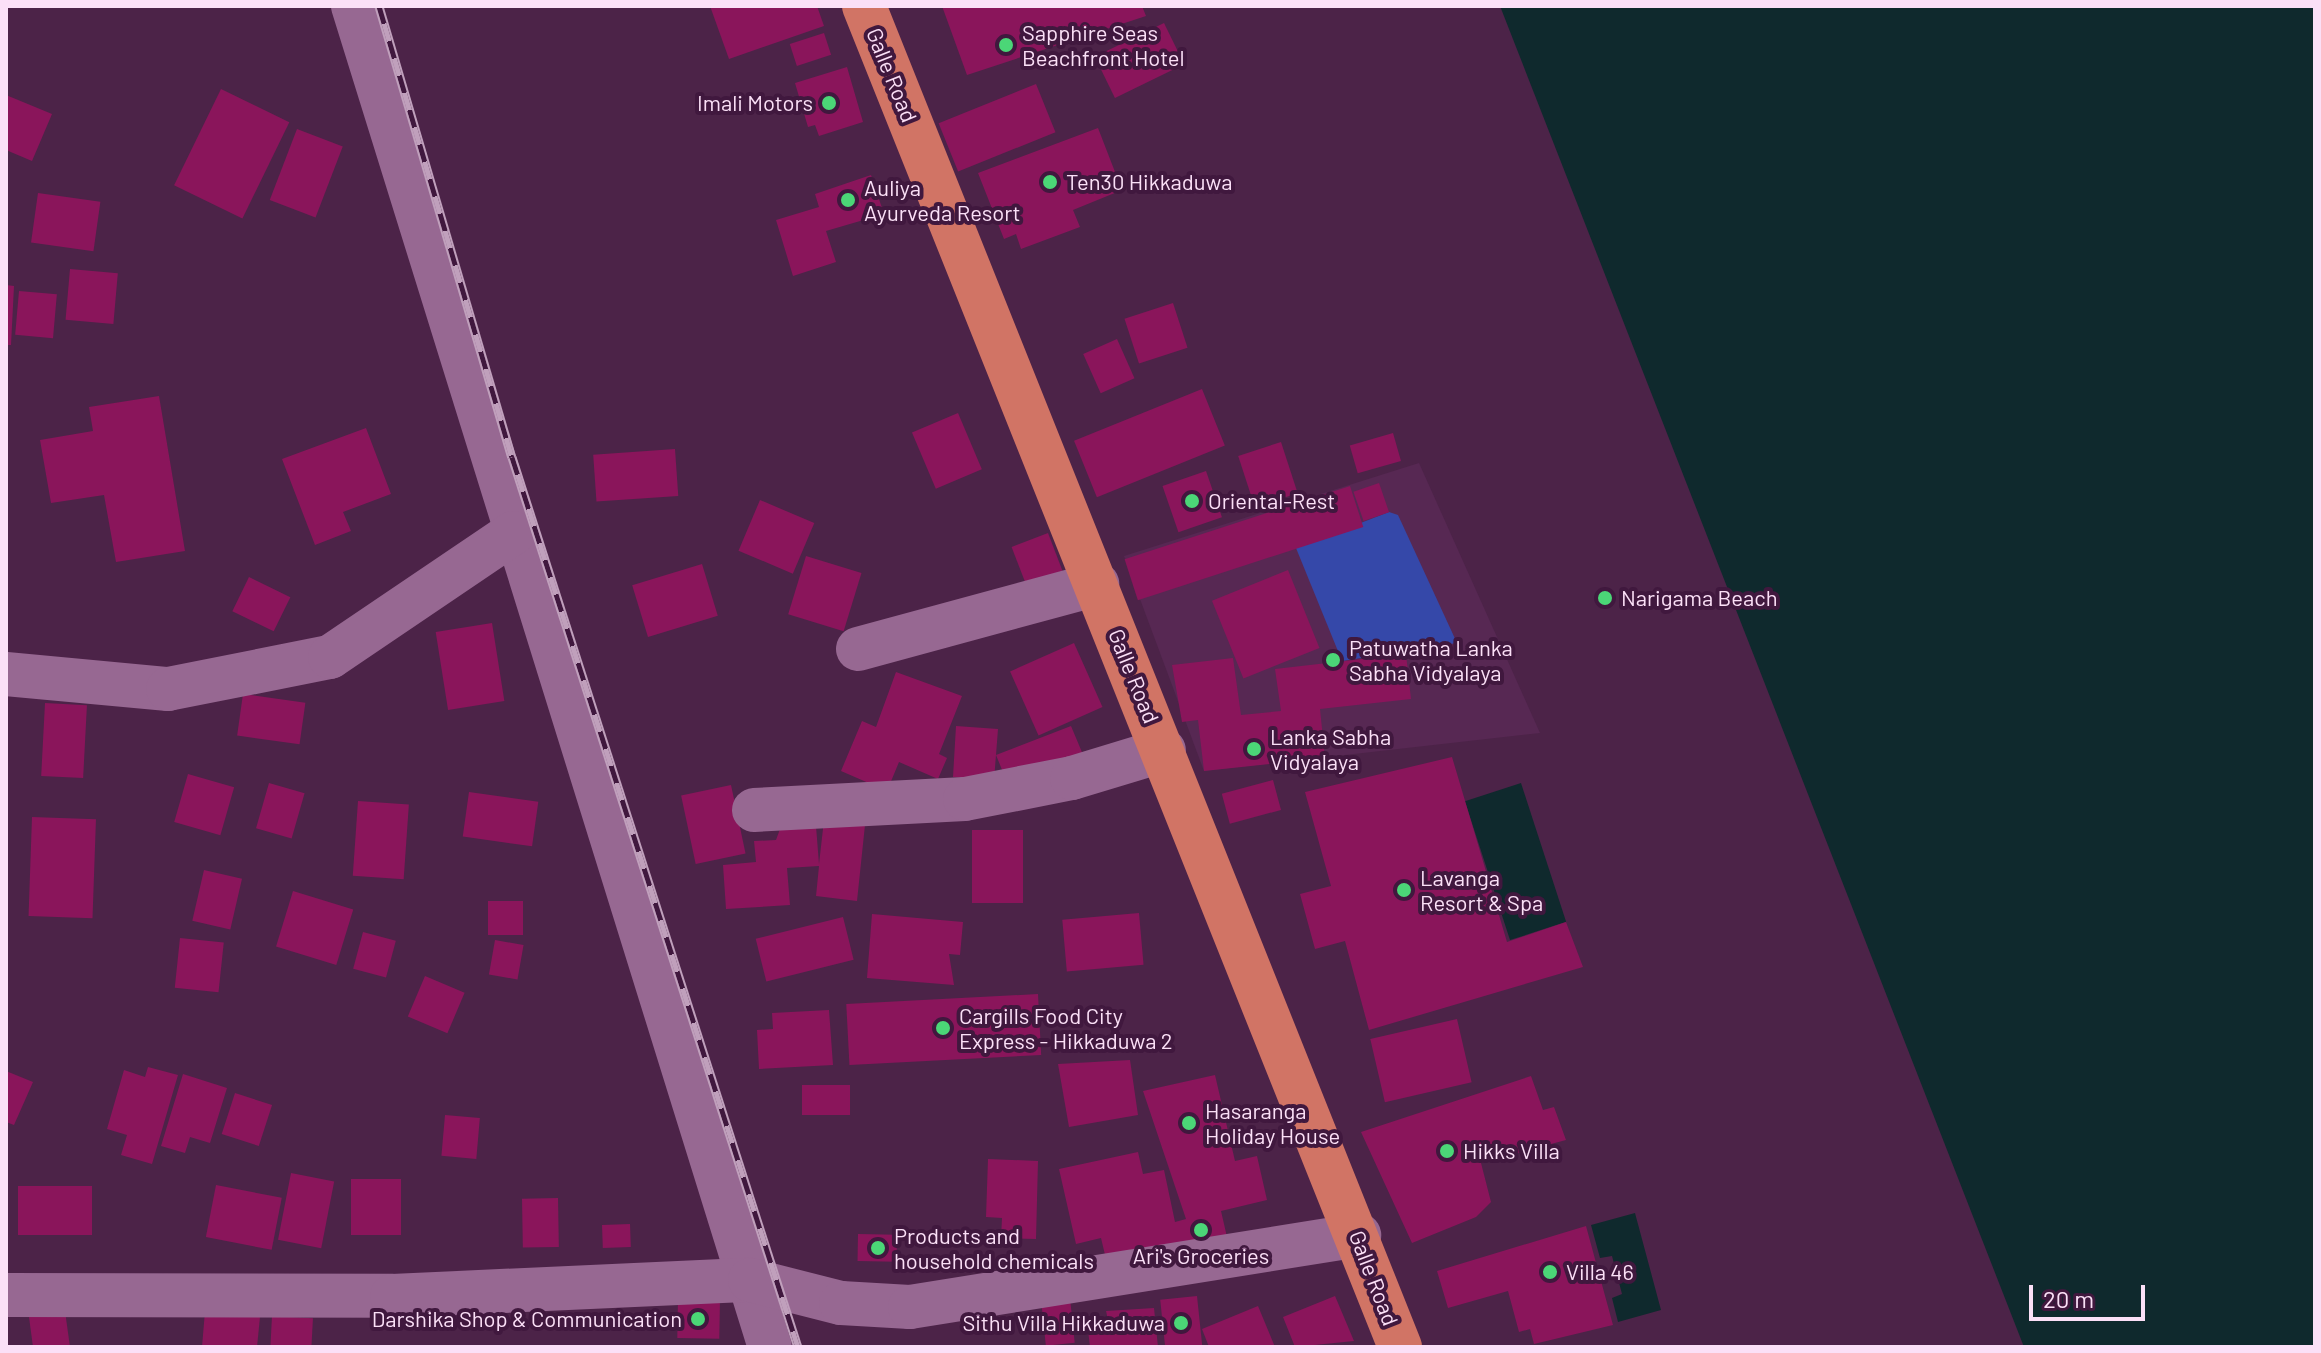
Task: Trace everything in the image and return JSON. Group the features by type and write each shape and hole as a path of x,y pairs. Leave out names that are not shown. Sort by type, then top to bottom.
{"highway":[{"name":"Galle Road","path":"864,6 1359,1235 1400,1347"}],"street":[{"path":"342,7 513,533 770,1347"},
{"path":"6,674 168,689 330,657 513,533"},
{"path":"858,649 1097,584"},
{"path":"754,810 965,799 1072,778 1164,750"},
{"path":"6,1295 392,1296 750,1280 841,1303 910,1307 1359,1235"}],"shaded area":[{"path":"1500,6 2315,6 2315,1347 2024,1347"},
{"name":"Patuwatha Lanka Sabha Vidyalaya","path":"1419,463 1540,733 1204,771 1124,556"},
{"path":"1389,512 1398,515 1457,643 1342,661 1296,548"},
{"path":"1521,783 1566,922 1510,940 1465,801"},
{"path":"1635,1213 1661,1310 1618,1322 1612,1298 1622,1294 1612,1256 1600,1258 1591,1225"}],"building":[{"path":"710,6 817,6 824,26 729,59"},
{"name":"Sapphire Seas Beachfront Hotel","path":"942,6 1142,6 1146,16 967,75"},
{"path":"1164,23 1184,64 1115,98 1095,57"},
{"path":"824,33 831,55 797,66 790,44"},
{"name":"Imali Motors","path":"847,67 863,122 819,136 815,125 808,127 795,83"},
{"path":"1036,84 1055,132 958,172 939,123"},
{"path":"221,89 289,122 242,218 174,185"},
{"path":"6,95 52,114 32,161 6,150"},
{"name":"Ten30 Hikkaduwa","path":"1098,128 1122,190 1073,210 1080,227 1021,249 1016,234 1004,239 978,173"},
{"path":"297,129 343,147 316,218 270,200"},
{"path":"871,175 884,214 826,231 836,262 793,276 776,220 819,207 815,194"},
{"path":"38,193 100,202 93,251 31,243"},
{"path":"70,269 118,273 113,324 66,320"},
{"path":"6,285 14,286 11,345 6,345"},
{"path":"19,291 57,294 53,338 15,335"},
{"path":"1173,303 1188,348 1139,363 1124,319"},
{"path":"1117,339 1134,378 1101,393 1083,354"},
{"path":"1202,389 1225,446 1097,497 1074,441"},
{"path":"159,396 185,551 116,562 104,495 51,503 40,440 93,431 89,407"},
{"path":"958,413 982,469 936,489 912,433"},
{"path":"366,428 391,494 343,512 351,531 315,545 282,459"},
{"path":"1393,433 1401,461 1358,473 1350,445"},
{"path":"1281,442 1298,493 1255,507 1238,456"},
{"path":"675,449 678,496 596,502 593,455"},
{"name":"Oriental-Rest","path":"1206,471 1222,517 1178,532 1163,486"},
{"path":"1379,483 1389,512 1364,521 1353,492"},
{"path":"1350,486 1363,527 1138,600 1125,559"},
{"path":"760,500 814,523 793,574 739,551"},
{"path":"1048,533 1063,573 1027,587 1012,547"},
{"path":"806,556 861,573 844,631 788,614"},
{"path":"702,564 718,616 648,637 632,585"},
{"path":"1288,570 1319,648 1243,679 1212,601"},
{"path":"249,577 290,597 274,631 232,611"},
{"path":"492,623 504,701 448,710 436,632"},
{"path":"1074,643 1102,707 1039,735 1010,671"},
{"path":"1406,654 1411,699 1320,709 1325,758 1204,771 1198,720 1182,722 1172,665 1233,658 1241,715 1281,711 1275,669"},
{"path":"896,672 962,696 939,754 947,758 938,779 899,762 887,791 841,771 862,721 876,727"},
{"path":"243,694 305,703 300,744 237,736"},
{"path":"45,703 87,705 83,778 41,776"},
{"path":"956,726 998,729 994,780 953,777"},
{"path":"1071,726 1084,757 1009,787 996,755"},
{"name":"Lavanga Resort & Spa","path":"1452,757 1507,942 1566,922 1583,967 1369,1030 1345,941 1315,949 1300,894 1331,886 1305,792"},
{"path":"188,774 234,787 220,835 174,822"},
{"path":"1273,780 1281,810 1230,824 1222,794"},
{"path":"269,783 305,793 292,838 256,828"},
{"path":"731,785 746,853 696,864 681,796"},
{"path":"469,792 538,802 532,846 463,837"},
{"path":"358,801 409,805 404,879 353,876"},
{"path":"32,817 96,819 93,918 29,916"},
{"path":"824,820 865,825 857,901 816,896 819,866 787,868 790,905 726,909 723,865 756,862 754,841 776,840 780,829 816,826 819,864"},
{"path":"972,830 1023,830 1023,903 972,903"},
{"path":"204,870 242,879 230,929 192,921"},
{"path":"293,891 353,909 336,965 276,946"},
{"path":"488,901 523,901 523,935 488,935"},
{"path":"1139,913 1144,965 1067,972 1062,920"},
{"path":"872,914 963,922 960,955 949,954 954,985 867,978"},
{"path":"843,917 854,960 766,981 756,939"},
{"path":"363,932 396,941 386,978 353,969"},
{"path":"180,938 224,943 219,992 175,988"},
{"path":"495,940 524,945 517,980 489,974"},
{"path":"425,976 465,993 447,1033 408,1017"},
{"name":"Cargills Food City Express - Hikkaduwa 2","path":"1038,994 1041,1055 849,1065 846,1004"},
{"path":"829,1010 833,1065 759,1069 757,1030 773,1029 772,1013"},
{"path":"1457,1019 1472,1082 1385,1102 1370,1039"},
{"path":"1130,1060 1138,1115 1069,1127 1058,1064"},
{"path":"148,1067 178,1075 152,1164 121,1155 127,1135 107,1129 124,1070 145,1077"},
{"path":"6,1071 33,1082 14,1125 6,1122"},
{"path":"183,1074 227,1088 210,1143 190,1137 185,1153 161,1146"},
{"path":"1215,1075 1235,1161 1257,1156 1267,1200 1221,1211 1227,1237 1106,1259 1101,1238 1076,1244 1059,1169 1138,1152 1143,1174 1164,1170 1175,1222 1186,1219 1143,1091"},
{"name":"Hikks Villa","path":"1531,1076 1543,1110 1554,1107 1566,1140 1481,1163 1491,1202 1476,1217 1412,1243 1361,1132"},
{"path":"802,1085 850,1085 850,1115 802,1115"},
{"path":"235,1093 272,1105 259,1146 222,1134"},
{"path":"445,1115 480,1118 476,1159 441,1156"},
{"path":"988,1159 1038,1161 1036,1239 1001,1238 1002,1218 986,1217"},
{"path":"291,1173 334,1181 321,1248 278,1240"},
{"path":"351,1179 401,1179 401,1235 351,1235"},
{"path":"216,1185 282,1198 272,1250 206,1237"},
{"path":"18,1186 92,1186 92,1235 18,1235"},
{"path":"558,1198 559,1247 523,1248 522,1199"},
{"path":"630,1224 631,1247 603,1248 602,1225"},
{"name":"Villa 46","path":"1586,1226 1613,1325 1534,1344 1530,1329 1519,1332 1508,1291 1448,1308 1437,1271"},
{"name":"Products and household chemicals","path":"858,1234 897,1235 897,1262 858,1261"},
{"name":"Sithu Villa Hikkaduwa","path":"1197,1296 1202,1347 1165,1347 1160,1300"},
{"path":"1335,1296 1354,1341 1295,1347 1283,1317"},
{"name":"Darshika Shop & Communication","path":"678,1298 720,1299 719,1339 677,1338"},
{"path":"1070,1298 1075,1343 1046,1346 1041,1301"},
{"path":"1258,1306 1275,1347 1209,1347 1202,1329"},
{"path":"1154,1308 1158,1347 1090,1347 1087,1322 1108,1320 1106,1311"},
{"path":"65,1311 70,1347 33,1347 29,1317"},
{"path":"205,1311 260,1317 257,1347 202,1347"},
{"path":"272,1316 313,1318 311,1347 270,1347"}],"railway":[{"path":"379,6 512,457 798,1347"}],"place":[{"name":"Sapphire Seas Beachfront Hotel","path":"1006,45"},
{"name":"Imali Motors","path":"829,103"},
{"name":"Ten30 Hikkaduwa","path":"1050,182"},
{"name":"Auliya Ayurveda Resort","path":"848,200"},
{"name":"Oriental-Rest","path":"1192,501"},
{"name":"Narigama Beach","path":"1605,598"},
{"name":"Patuwatha Lanka Sabha Vidyalaya","path":"1333,660"},
{"name":"Lanka Sabha Vidyalaya","path":"1254,749"},
{"name":"Lavanga Resort & Spa","path":"1404,890"},
{"name":"Cargills Food City Express - Hikkaduwa 2","path":"943,1028"},
{"name":"Hasaranga Holiday House","path":"1189,1123"},
{"name":"Hikks Villa","path":"1447,1151"},
{"name":"Ari's Groceries","path":"1201,1230"},
{"name":"Products and household chemicals","path":"878,1248"},
{"name":"Villa 46","path":"1550,1272"},
{"name":"Darshika Shop & Communication","path":"698,1319"},
{"name":"Sithu Villa Hikkaduwa","path":"1181,1323"}]}
